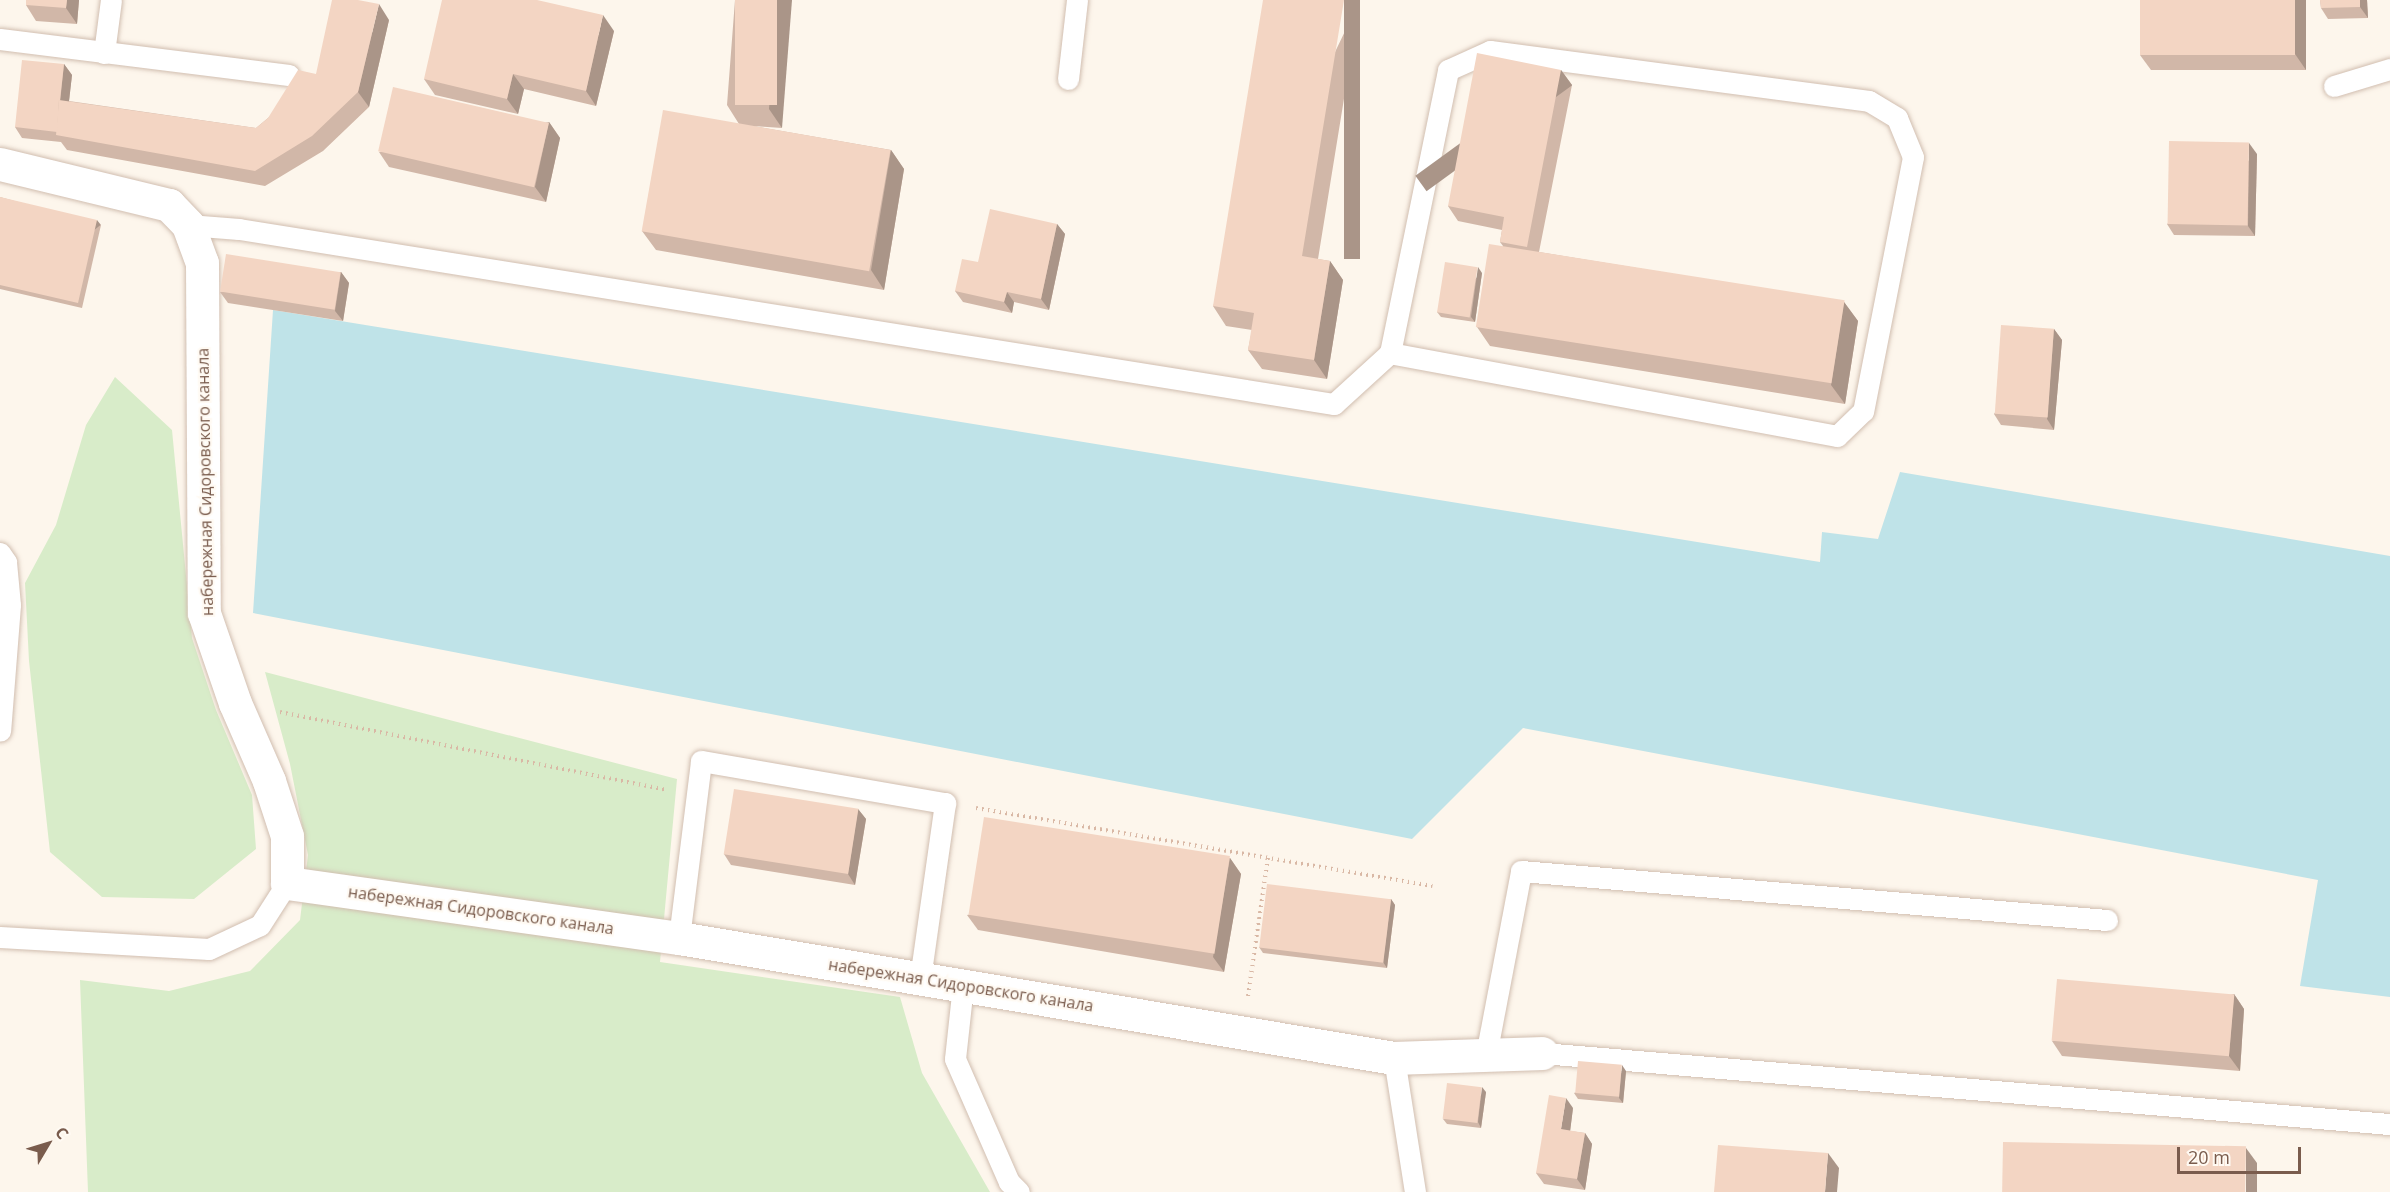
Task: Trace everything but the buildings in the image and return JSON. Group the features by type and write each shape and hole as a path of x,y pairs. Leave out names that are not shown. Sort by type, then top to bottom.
{"street":[{"name":"набережная Сидоровского канала","path":"0,164 169,205 188,225 202,263 204,613 235,703 269,781 287,836 287,883 679,938 1394,1058 1542,1053"}],"lane":[{"path":"104,53 111,0"},
{"path":"1068,79 1077,0"},
{"path":"0,39 289,75"},
{"path":"188,225 239,229 1334,404 1390,353 1448,70 1490,51 1869,101 1897,118 1913,157 1863,411 1837,436 1390,353"},
{"path":"2334,86 2390,69"},
{"path":"0,553 6,562 10,605 0,731"},
{"path":"679,938 701,761 945,803 920,978"},
{"path":"1486,1055 1521,871 2107,920"},
{"path":"0,937 209,949 260,925 287,883"},
{"path":"963,985 955,1059 1009,1182 1019,1192"},
{"path":"1542,1053 2390,1124"},
{"path":"1394,1058 1415,1192"}],"path":[{"path":"235,703 697,796"},
{"path":"945,803 1432,886"},
{"path":"1242,1031 1268,858"}],"green space":[{"path":"115,377 172,430 192,638 216,710 252,795 256,849 194,899 102,897 50,852 29,661 25,583 56,525 86,425"},
{"path":"265,672 677,779 660,962 900,997 922,1073 990,1192 88,1192 80,980 169,991 250,971 300,920 308,855 290,764"}],"water":[{"path":"273,310 1820,562 1822,532 1878,539 1900,472 2390,556 2390,997 2300,986 2318,880 1523,728 1412,839 253,613"}]}
